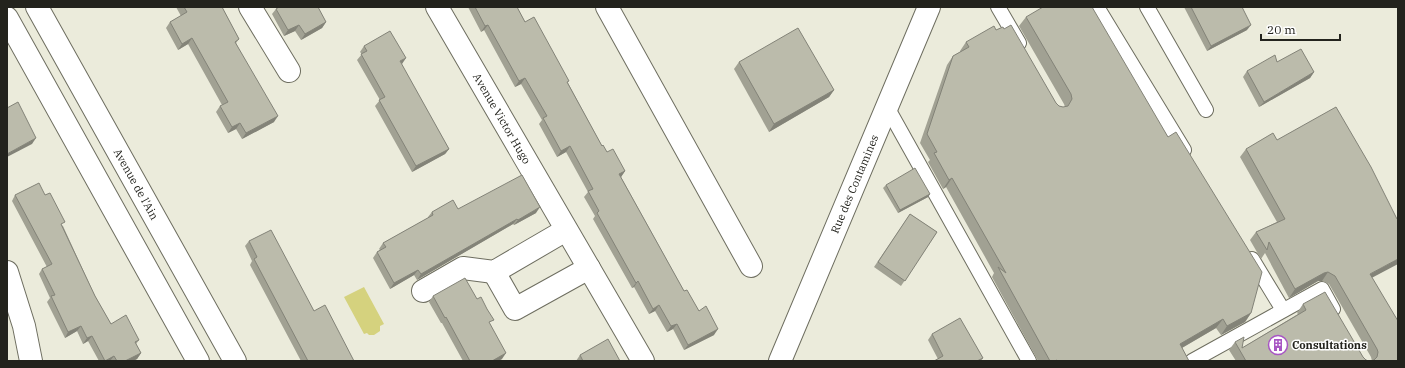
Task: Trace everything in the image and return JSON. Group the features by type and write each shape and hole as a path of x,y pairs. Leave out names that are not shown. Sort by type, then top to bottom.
{"street":[{"name":"Avenue de l'Ain","path":"37,7 235,361"},
{"path":"250,7 289,71"},
{"name":"Avenue Victor Hugo","path":"437,7 566,230"},
{"path":"607,7 751,266"},
{"name":"Rue des Contamines","path":"780,361 929,7"},
{"path":"7,18 198,361"},
{"path":"423,291 463,268 494,272 566,230 643,361"},
{"path":"494,272 515,309 589,268"},
{"path":"7,272 24,326 31,361"}],"lane":[{"path":"998,7 1025,54"},
{"path":"1097,7 1191,161"},
{"path":"1148,7 1206,110"},
{"path":"887,107 1029,361"},
{"path":"1245,249 1283,310"},
{"path":"1192,361 1212,357 1283,310 1322,289 1341,322"}],"shaded area":[{"path":"364,287 384,324 380,326 380,331 374,335 369,335 367,333 364,334 344,297"}],"building":[{"path":"184,7 222,7 239,39 235,42 278,116 246,133 240,123 232,127 220,106 228,102 192,38 182,44 170,22 187,12"},
{"path":"279,7 318,7 326,22 305,34 299,25 288,30 276,9"},
{"path":"475,7 517,7 525,22 534,17 602,146 603,145 607,152 613,149 625,171 619,174 684,291 687,290 699,311 706,306 718,329 688,345 677,324 671,326 659,305 653,309 638,281 636,283 597,213 599,211 588,191 593,189 570,146 561,151 543,118 547,116 525,78 519,81 488,25 485,26"},
{"path":"1043,7 1092,7 1168,137 1176,132 1262,272 1251,313 1227,326 1223,319 1180,344 1189,361 1050,361 998,267 1006,273 952,178 949,180 934,153 937,152 927,134 953,56 969,47 966,42 994,26 996,30 1003,27 1004,29 1011,25 1056,103 1063,107 1068,106 1072,99 1071,94 1026,17"},
{"path":"1191,7 1242,7 1251,25 1211,46"},
{"path":"798,28 834,90 774,124 739,62"},
{"path":"390,31 406,58 400,61 449,149 416,166 379,100 385,97 361,54 367,51 364,46"},
{"path":"1301,49 1314,72 1264,102 1247,71 1275,55 1277,62"},
{"path":"18,102 36,138 7,154 7,108"},
{"path":"1336,107 1371,167 1397,219 1398,218 1398,259 1370,274 1398,321 1398,361 1371,361 1377,357 1377,349 1335,276 1328,272 1324,273 1295,289 1269,242 1267,250 1256,232 1285,219 1246,149 1273,133 1277,140"},
{"path":"915,168 930,194 900,210 886,185"},
{"path":"522,175 540,207 421,274 418,270 394,283 377,252 386,247 383,243 433,215 432,212 453,200 458,209"},
{"path":"39,183 45,195 50,193 65,222 61,224 95,296 111,324 126,315 139,340 135,342 141,353 125,361 117,361 114,356 105,361 92,336 87,338 81,326 68,332 51,296 55,295 42,269 52,264 15,195"},
{"path":"910,214 937,232 905,281 878,262"},
{"path":"271,230 314,311 325,305 354,361 308,361 254,259 257,257 249,241"},
{"path":"465,278 477,299 481,297 494,320 489,322 506,353 492,361 470,361 433,296"},
{"path":"1325,292 1363,357 1369,361 1246,361 1235,342 1244,337 1242,348 1306,310 1303,304"},
{"path":"960,318 983,358 977,361 934,361 943,356 932,334"},
{"path":"608,339 620,361 583,361 580,355"}],"place":[{"name":"Consultations","path":"1278,345"}]}
